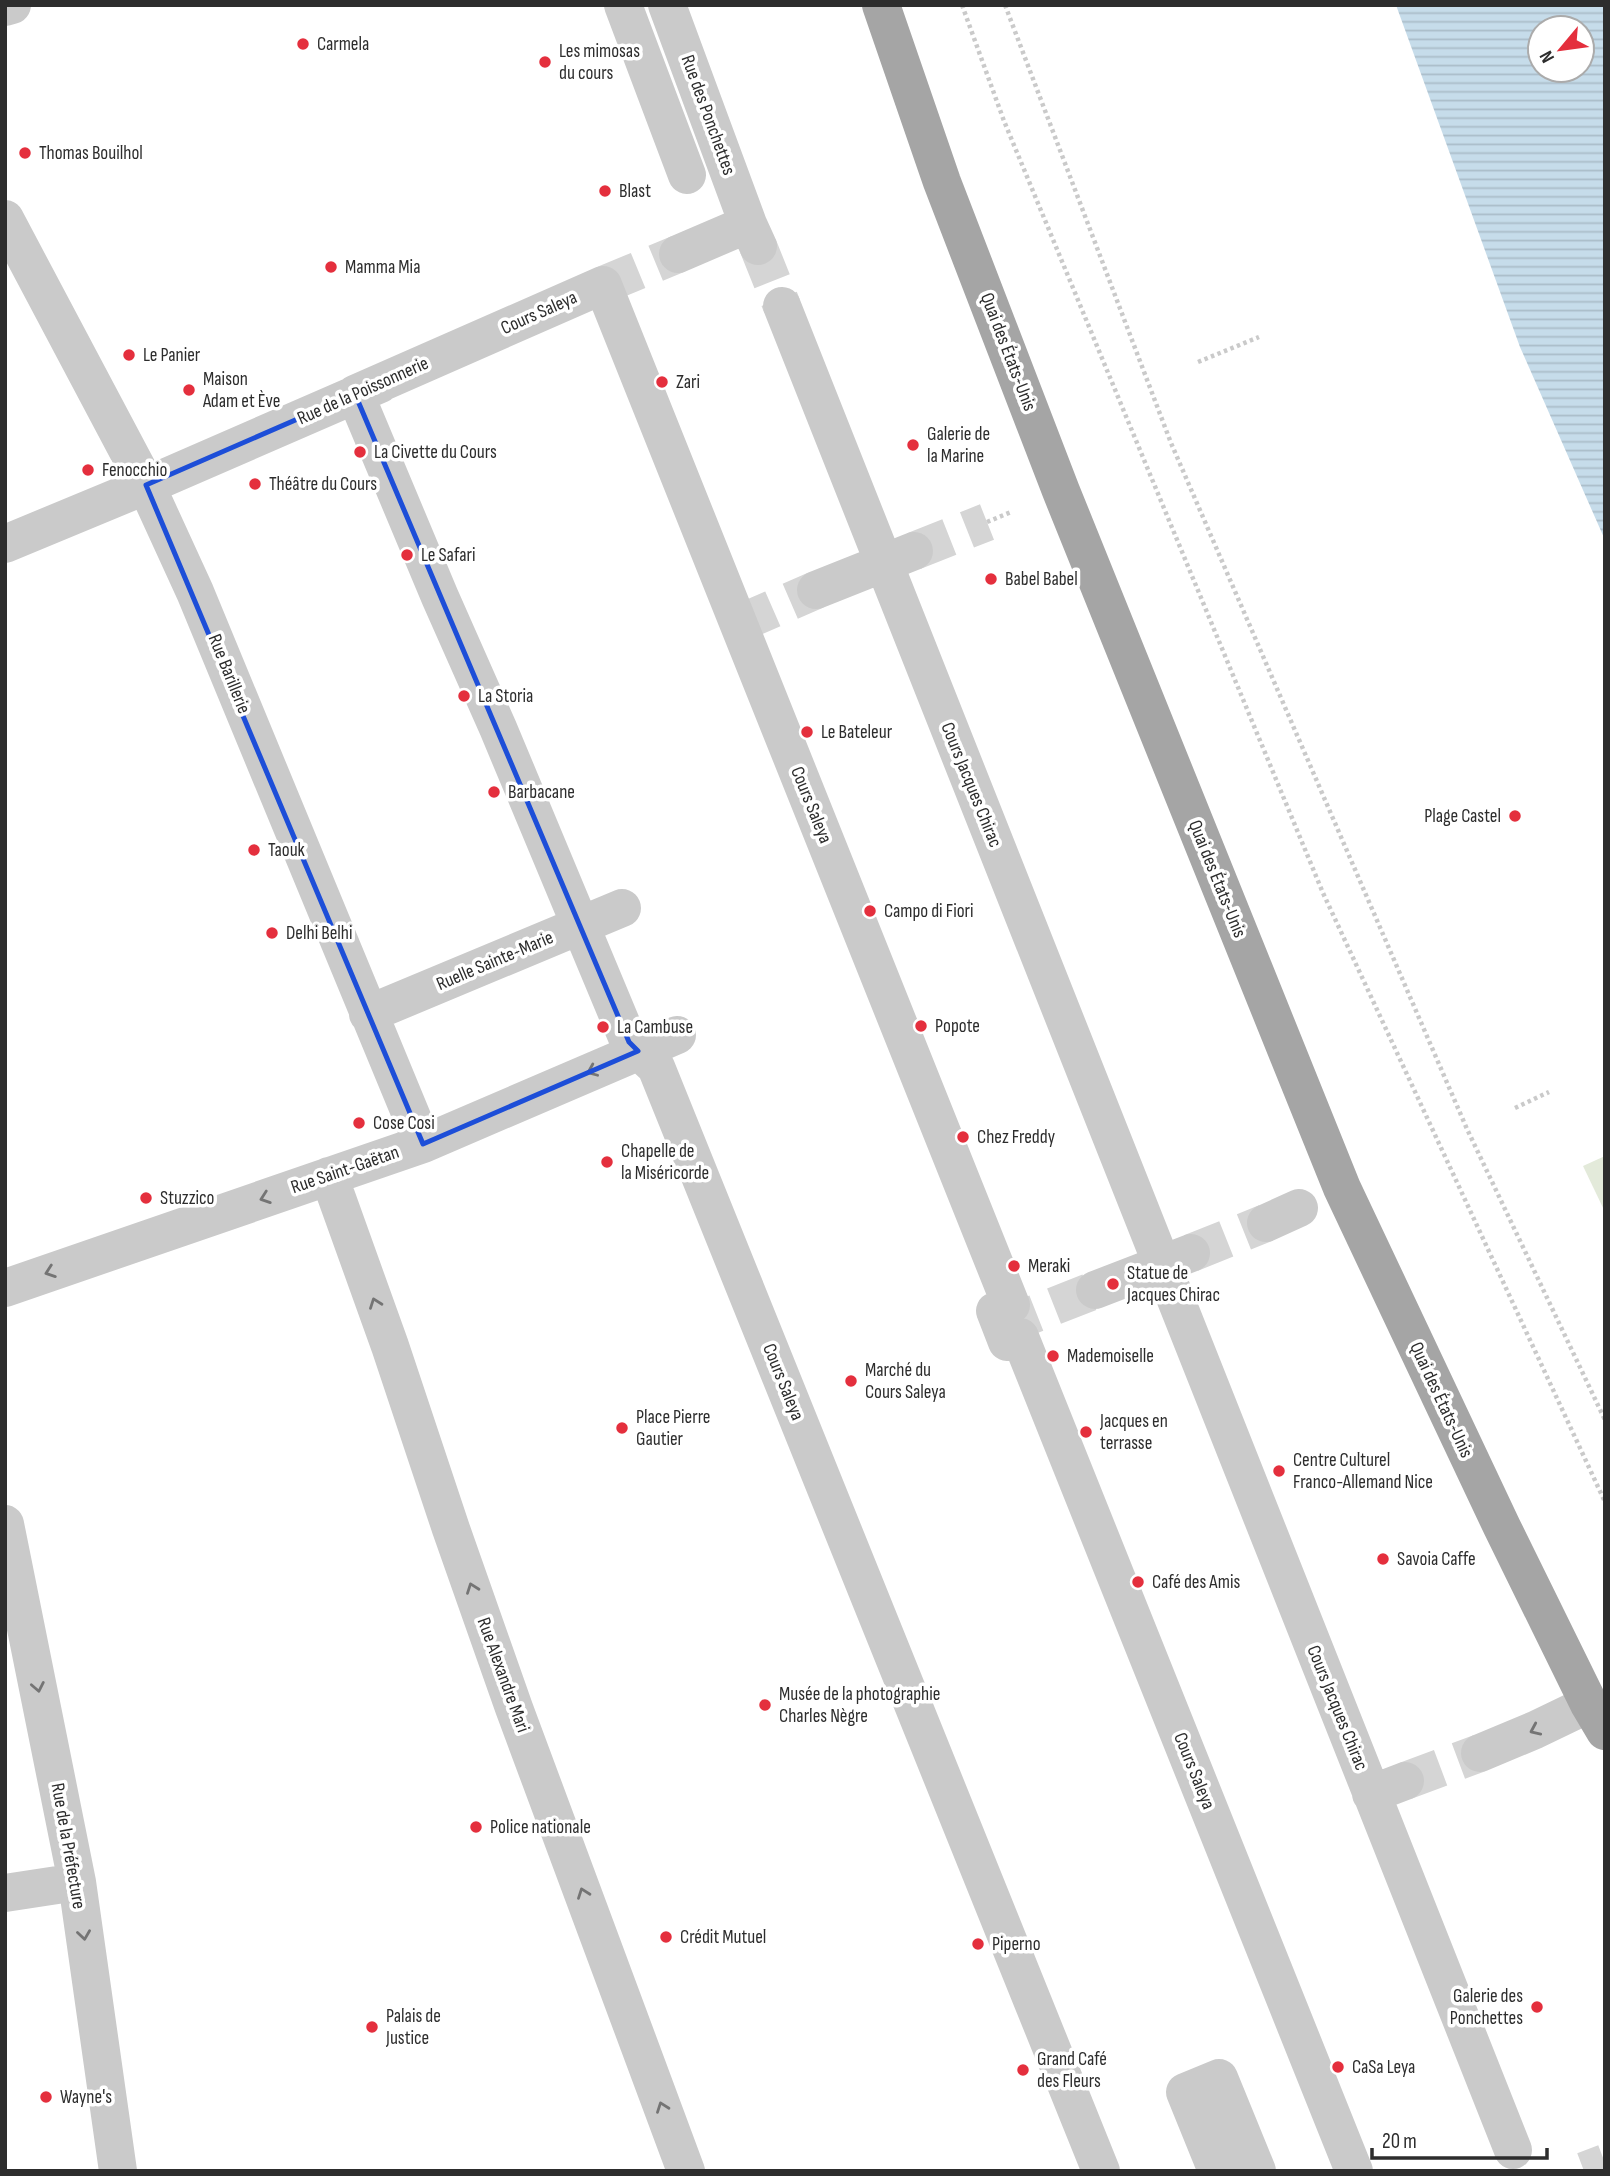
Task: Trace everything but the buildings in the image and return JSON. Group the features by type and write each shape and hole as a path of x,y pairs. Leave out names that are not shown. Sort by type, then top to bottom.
{"main road":[{"name":"Quai des États-Unis","path":"881,5 942,182 1061,491 1328,1154 1360,1228 1597,1718"}],"street":[{"path":"5,7 12,5"},
{"path":"623,5 687,175"},
{"name":"Rue des Ponchettes","path":"667,5 753,235 678,254"},
{"name":"Rue Barillerie","path":"5,219 146,485 195,592 423,1144"},
{"name":"Rue de la Poissonnerie","path":"5,544 603,285"},
{"name":"Cours Saleya","path":"603,285 1011,1305 995,1311 1007,1342 1020,1337 1354,2171"},
{"name":"Cours Jacques Chirac","path":"782,306 899,558 1388,1788 1513,2150"},
{"name":"Cours Saleya","path":"355,394 629,1042 656,1067 1101,2171"},
{"path":"816,590 899,558"},
{"name":"Ruelle Sainte-Marie","path":"368,1014 622,908"},
{"name":"Rue Saint-Gaëtan","path":"5,1288 423,1144 677,1035"},
{"name":"Rue Alexandre Mari","path":"329,1175 400,1342 527,1702 686,2171"},
{"path":"1095,1290 1176,1259"},
{"name":"Rue de la Préfecture","path":"5,1524 17,1642 76,1882 118,2171"},
{"path":"1480,1753 1535,1730 1597,1718"},
{"path":"5,1893 76,1882"},
{"path":"1217,2171 1185,2092 1219,2078 1257,2171"},
{"path":"1205,2095 1237,2171"}],"path":[{"path":"962,5 1004,121 1323,893 1605,1502"},
{"path":"1005,5 1171,443 1467,1129 1605,1420"},
{"path":"1198,362 1259,337"},
{"path":"987,522 1011,512"},
{"path":"1515,1108 1549,1092"}],"highlighted area":[{"path":"355,394 629,1042 638,1051 423,1144 146,485"}],"green space":[{"path":"1605,1156 1605,1212 1583,1166"}],"water":[{"path":"1396,5 1605,5 1605,540 1520,347"}],"tunnel":[{"path":"758,246 782,306"},
{"path":"603,285 678,254"},
{"path":"914,551 987,522"},
{"path":"738,624 816,590"},
{"path":"1191,1253 1266,1223"},
{"path":"1001,1327 1095,1290"},
{"path":"1405,1781 1480,1753"},
{"path":"1584,2171 1605,2163"}],"place":[{"name":"Carmela","path":"303,44"},
{"name":"Les mimosas du cours","path":"545,62"},
{"name":"Thomas Bouilhol","path":"25,153"},
{"name":"Blast","path":"605,191"},
{"name":"Mamma Mia","path":"331,267"},
{"name":"Le Panier","path":"129,355"},
{"name":"Zari","path":"662,382"},
{"name":"Maison Adam et Ève","path":"189,390"},
{"name":"Galerie de la Marine","path":"913,445"},
{"name":"La Civette du Cours","path":"360,452"},
{"name":"Fenocchio","path":"88,470"},
{"name":"Théâtre du Cours","path":"255,484"},
{"name":"Le Safari","path":"407,555"},
{"name":"Babel Babel","path":"991,579"},
{"name":"La Storia","path":"464,696"},
{"name":"Le Bateleur","path":"807,732"},
{"name":"Barbacane","path":"494,792"},
{"name":"Plage Castel","path":"1515,816"},
{"name":"Taouk","path":"254,850"},
{"name":"Campo di Fiori","path":"870,911"},
{"name":"Delhi Belhi","path":"272,933"},
{"name":"Popote","path":"921,1026"},
{"name":"La Cambuse","path":"603,1027"},
{"name":"Cose Cosi","path":"359,1123"},
{"name":"Chez Freddy","path":"963,1137"},
{"name":"Chapelle de la Miséricorde","path":"607,1162"},
{"name":"Stuzzico","path":"146,1198"},
{"name":"Meraki","path":"1014,1266"},
{"name":"Statue de Jacques Chirac","path":"1113,1284"},
{"name":"Mademoiselle","path":"1053,1356"},
{"name":"Marché du Cours Saleya","path":"851,1381"},
{"name":"Place Pierre Gautier","path":"622,1428"},
{"name":"Jacques en terrasse","path":"1086,1432"},
{"name":"Centre Culturel Franco-Allemand Nice","path":"1279,1471"},
{"name":"Savoia Caffe","path":"1383,1559"},
{"name":"Café des Amis","path":"1138,1582"},
{"name":"Musée de la photographie Charles Nègre","path":"765,1705"},
{"name":"Police nationale","path":"476,1827"},
{"name":"Crédit Mutuel","path":"666,1937"},
{"name":"Piperno","path":"978,1944"},
{"name":"Galerie des Ponchettes","path":"1537,2007"},
{"name":"Palais de Justice","path":"372,2027"},
{"name":"CaSa Leya","path":"1338,2067"},
{"name":"Grand Café des Fleurs","path":"1023,2070"},
{"name":"Wayne's","path":"46,2097"}]}
